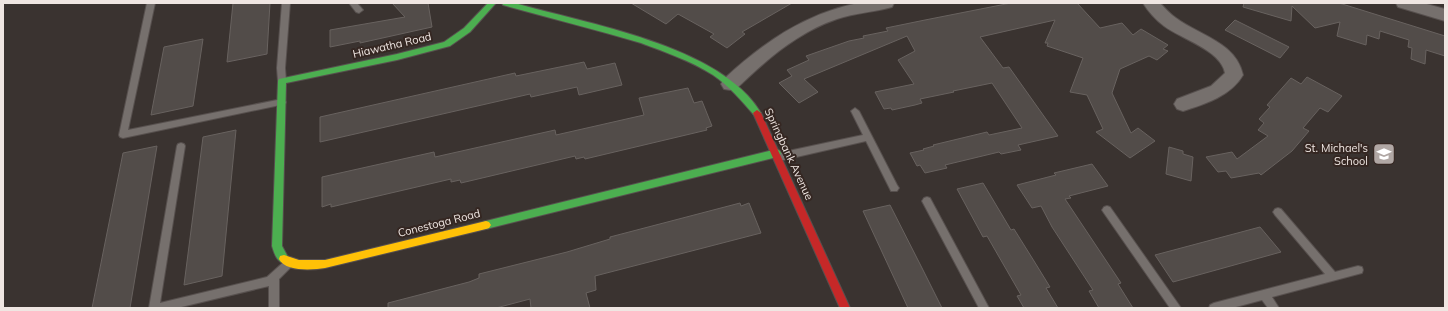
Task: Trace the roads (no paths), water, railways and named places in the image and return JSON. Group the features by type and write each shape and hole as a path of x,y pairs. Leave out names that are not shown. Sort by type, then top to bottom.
{"street":[{"name":"Hiawatha Road","path":"282,81 417,53 447,44 467,30 492,3"},
{"name":"Springbank Avenue","path":"506,3 664,49 702,65 730,84 754,109 778,155 845,308"},
{"path":"730,84 760,56 807,25 844,12 886,3"},
{"path":"1151,3 1171,23 1221,52 1229,59 1234,70 1234,75 1217,91 1183,104"},
{"path":"1404,3 1445,15"},
{"path":"282,81 277,246 279,255 290,263"},
{"name":"Conestoga Road","path":"290,263 310,266 325,264 778,155"}],"lane":[{"path":"151,3 123,135 282,102"},
{"path":"282,81 281,68 286,3"},
{"path":"352,3 359,10"},
{"path":"856,111 894,188"},
{"path":"778,155 868,137"},
{"path":"181,146 156,308 270,281 290,263"},
{"path":"927,201 984,308"},
{"path":"1107,210 1176,308"},
{"path":"1278,212 1333,277"},
{"path":"1214,308 1358,270"},
{"path":"274,277 274,308"},
{"path":"1264,295 1274,308"}],"place":[{"name":"St. Michael's School","path":"1384,154"}]}
